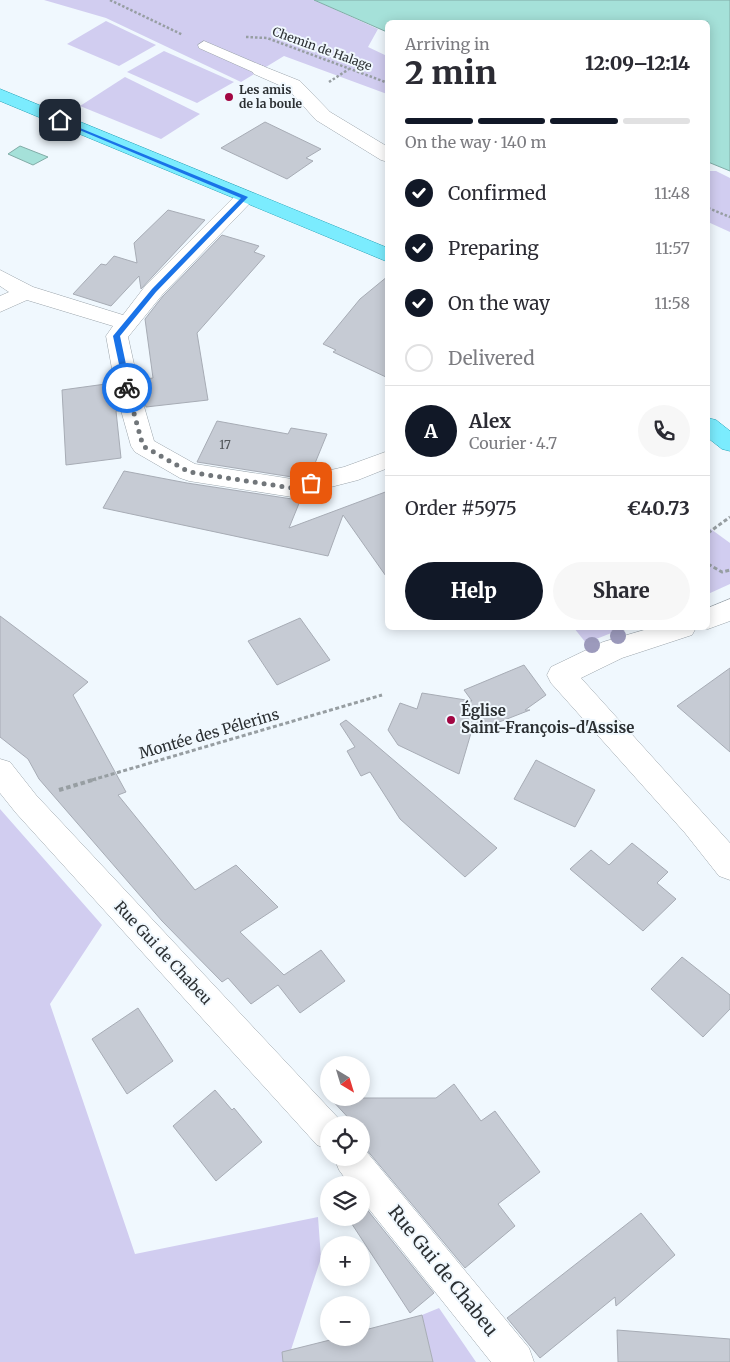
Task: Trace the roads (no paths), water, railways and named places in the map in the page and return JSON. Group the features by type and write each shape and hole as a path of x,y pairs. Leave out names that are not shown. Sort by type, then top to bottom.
{"main road":[{"path":"0,94 385,255"},
{"path":"710,428 730,443"}],"street":[{"path":"260,70 294,85 323,116 385,154"},
{"path":"245,197 154,290 117,336 129,396 143,446 189,472 292,488 349,474 385,460"},
{"path":"0,277 25,292 126,323"},
{"path":"0,305 25,292"},
{"path":"710,618 730,609"},
{"path":"677,630 613,650 561,675 696,824 730,866"},
{"name":"Rue Gui de Chabeu","path":"0,771 26,804 320,1123"},
{"name":"Rue Gui de Chabeu","path":"357,1166 514,1362"}],"lane":[{"path":"204,44 260,70"}],"place":[{"name":"Les amis de la boule","path":"229,97"},
{"name":"Église Saint-François-d'Assise","path":"451,720"}]}
